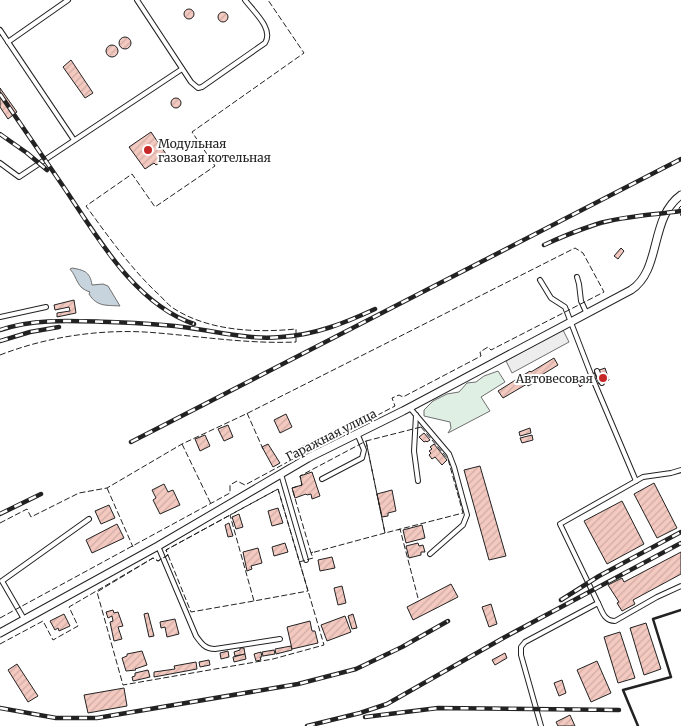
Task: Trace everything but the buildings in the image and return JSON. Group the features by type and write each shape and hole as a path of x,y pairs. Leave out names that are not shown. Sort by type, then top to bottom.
{"street":[{"name":"Гаражная улица","path":"0,633 158,546 281,474 357,433 410,408 631,290 640,283 646,273 666,213 681,194"}],"lane":[{"path":"8,42 68,0"},
{"path":"137,0 182,69 194,86 198,88 265,43 268,34 267,29 245,0"},
{"path":"0,30 74,140"},
{"path":"0,163 19,178 182,69"},
{"path":"577,277 580,284 581,300 586,314"},
{"path":"540,280 551,298 565,307 636,481"},
{"path":"0,317 46,307"},
{"path":"598,371 602,383"},
{"path":"410,408 449,454 467,515 463,525 430,554"},
{"path":"416,415 414,451 418,482"},
{"path":"322,479 362,458 364,450 357,433"},
{"path":"681,470 643,477 560,524 606,618 615,621 657,597 681,586"},
{"path":"281,474 306,560"},
{"path":"24,619 2,581 89,519"},
{"path":"158,546 196,636 204,646 210,649 280,639"},
{"path":"542,726 521,655 521,648 525,642 598,603"}],"green space":[{"path":"498,371 505,382 481,397 490,411 448,433 451,428 450,422 424,416 424,410 433,401 447,394 459,392 467,383 476,382 484,376"}],"shaded area":[{"path":"70,269 88,274 92,285 103,284 108,286 120,306 102,304 95,301 89,294 90,292 82,288"},
{"path":"563,330 569,342 512,373 506,361"}],"railway":[{"path":"0,94 91,228 120,267 154,301 173,314 194,324"},
{"path":"0,134 47,170"},
{"path":"131,442 681,159"},
{"path":"544,245 607,221 681,211"},
{"path":"0,330 41,322 82,321 160,325 246,337 269,338 306,334 330,327 375,309"},
{"path":"0,341 30,332 59,327"},
{"path":"0,514 41,494"},
{"path":"561,600 599,576 681,532"},
{"path":"307,726 360,713 387,704 505,637 681,543"},
{"path":"0,708 56,718 97,718 298,684 356,669 402,647 448,621"},
{"path":"365,717 438,708 619,710"}],"fence":[{"path":"0,355 58,338 118,332 158,333 245,341 296,342 296,329 265,331 233,329 201,322 173,308 137,272 86,206 132,174 155,207 215,166 192,132 304,53 268,0"},
{"path":"681,206 679,208 681,216"},
{"path":"0,523 27,509 31,517 79,493 107,488 182,444 246,414 575,248 583,253 604,292 491,350 488,347 480,352 481,356 403,397 399,395 392,398 395,406 320,445"},
{"path":"247,413 263,449"},
{"path":"421,427 448,459 463,513 385,533 366,441 421,427"},
{"path":"366,441 385,533 311,553 292,488 302,485 300,476 366,441"},
{"path":"182,444 211,504"},
{"path":"0,618 230,493 230,485 237,481 245,485 295,458"},
{"path":"107,488 133,547"},
{"path":"278,489 308,591 254,601 230,515 278,489"},
{"path":"0,644 43,621 53,640 78,626 69,607 153,558 158,561 168,555 166,550 278,489 324,645 273,659 123,685 97,592 153,558 158,561 168,555 166,550 230,515"},
{"path":"398,530 400,529 418,598"},
{"path":"299,562 313,558 311,553 313,552"},
{"path":"168,555 191,612 254,601 253,599"}],"wall":[{"path":"638,726 623,690 671,677 653,619 681,610"}],"place":[{"name":"Модульная газовая котельная","path":"148,150"},
{"name":"Автовесовая","path":"603,378"}]}
